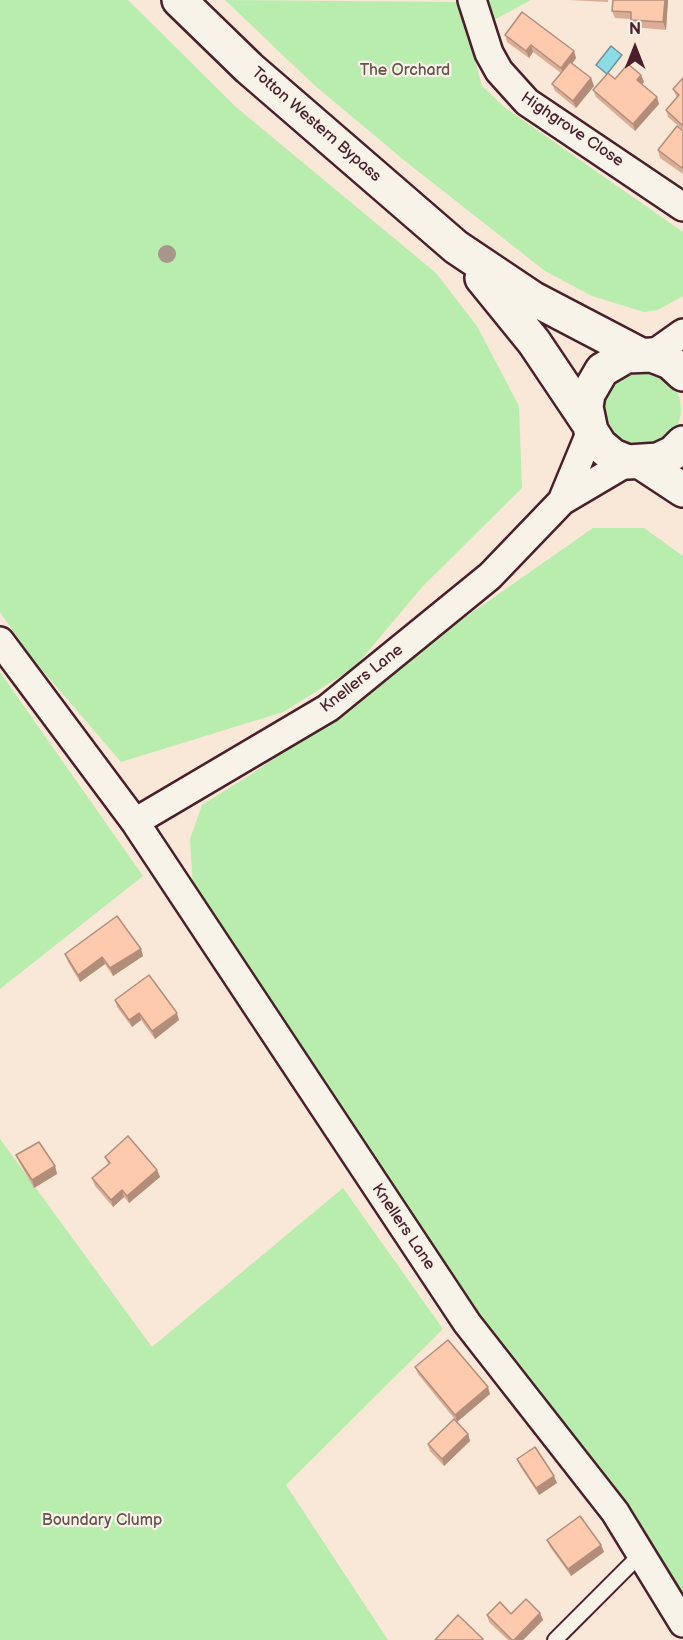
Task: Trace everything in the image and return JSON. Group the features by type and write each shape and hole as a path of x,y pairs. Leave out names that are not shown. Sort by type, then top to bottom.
{"main road":[{"name":"Totton Western Bypass","path":"179,0 249,68 456,247 532,298 646,355 670,362 683,374"},
{"name":"Totton Western Bypass","path":"456,247 529,335 600,445 613,456 635,462"},
{"path":"589,426 588,393 602,370 613,361 646,355"},
{"path":"635,462 658,460 673,453 683,443"},
{"path":"635,462 683,490"}],"street":[{"name":"Highgrove Close","path":"472,0 489,53 499,71 527,102 683,207"},
{"path":"646,355 683,333"},
{"name":"Knellers Lane","path":"562,501 589,426"},
{"name":"Knellers Lane","path":"135,822 328,708 490,576 562,501 635,462"},
{"name":"Knellers Lane","path":"0,641 135,822 466,1323 615,1512 683,1623"}],"lane":[{"path":"555,1640 641,1554"}],"green space":[{"path":"0,0 128,0 236,107 436,273 477,326 519,406 522,488 423,586 354,668 283,712 121,762 31,657 0,612"},
{"name":"The Orchard","path":"225,0 459,2 482,86 504,107 683,232 683,296 658,310 644,312 592,296 545,271 405,161 313,84"},
{"path":"485,0 531,0 492,21"},
{"path":"642,370 657,373 670,381 678,394 681,409 678,424 670,437 657,445 642,448 627,445 614,437 606,424 603,409 606,394 614,381 627,373"},
{"path":"593,528 644,528 683,556 683,1623 467,1323 193,887 190,839 202,805 253,773 373,689 460,621"},
{"path":"0,672 143,876 0,989"},
{"name":"Boundary Clump","path":"0,1139 152,1347 343,1188 443,1329 286,1485 388,1640 0,1640"}],"water":[{"path":"611,46 622,55 607,74 596,65"}],"building":[{"path":"613,0 665,0 663,22 631,20 631,12 612,11"},
{"path":"522,12 574,51 561,68 531,45 526,51 505,35"},
{"path":"570,62 591,78 573,101 552,84"},
{"path":"628,64 641,75 637,80 657,97 633,124 593,90 608,73 615,79"},
{"path":"683,78 682,125 666,110 679,95 673,89"},
{"path":"677,126 683,131 682,168 658,150"},
{"path":"117,916 141,949 110,968 102,957 78,975 65,954"},
{"path":"149,975 177,1013 152,1031 139,1013 129,1020 115,1000"},
{"path":"128,1136 157,1170 127,1196 122,1190 111,1200 92,1178 110,1163 105,1157"},
{"path":"39,1142 55,1166 32,1180 16,1155"},
{"path":"448,1340 488,1387 455,1415 415,1367"},
{"path":"454,1419 468,1434 442,1459 428,1444"},
{"path":"535,1447 554,1476 536,1488 517,1459"},
{"path":"580,1516 601,1545 568,1569 547,1540"},
{"path":"526,1599 540,1613 512,1640 487,1615 500,1602 511,1614"},
{"path":"458,1615 483,1639 482,1640 435,1640"}]}
